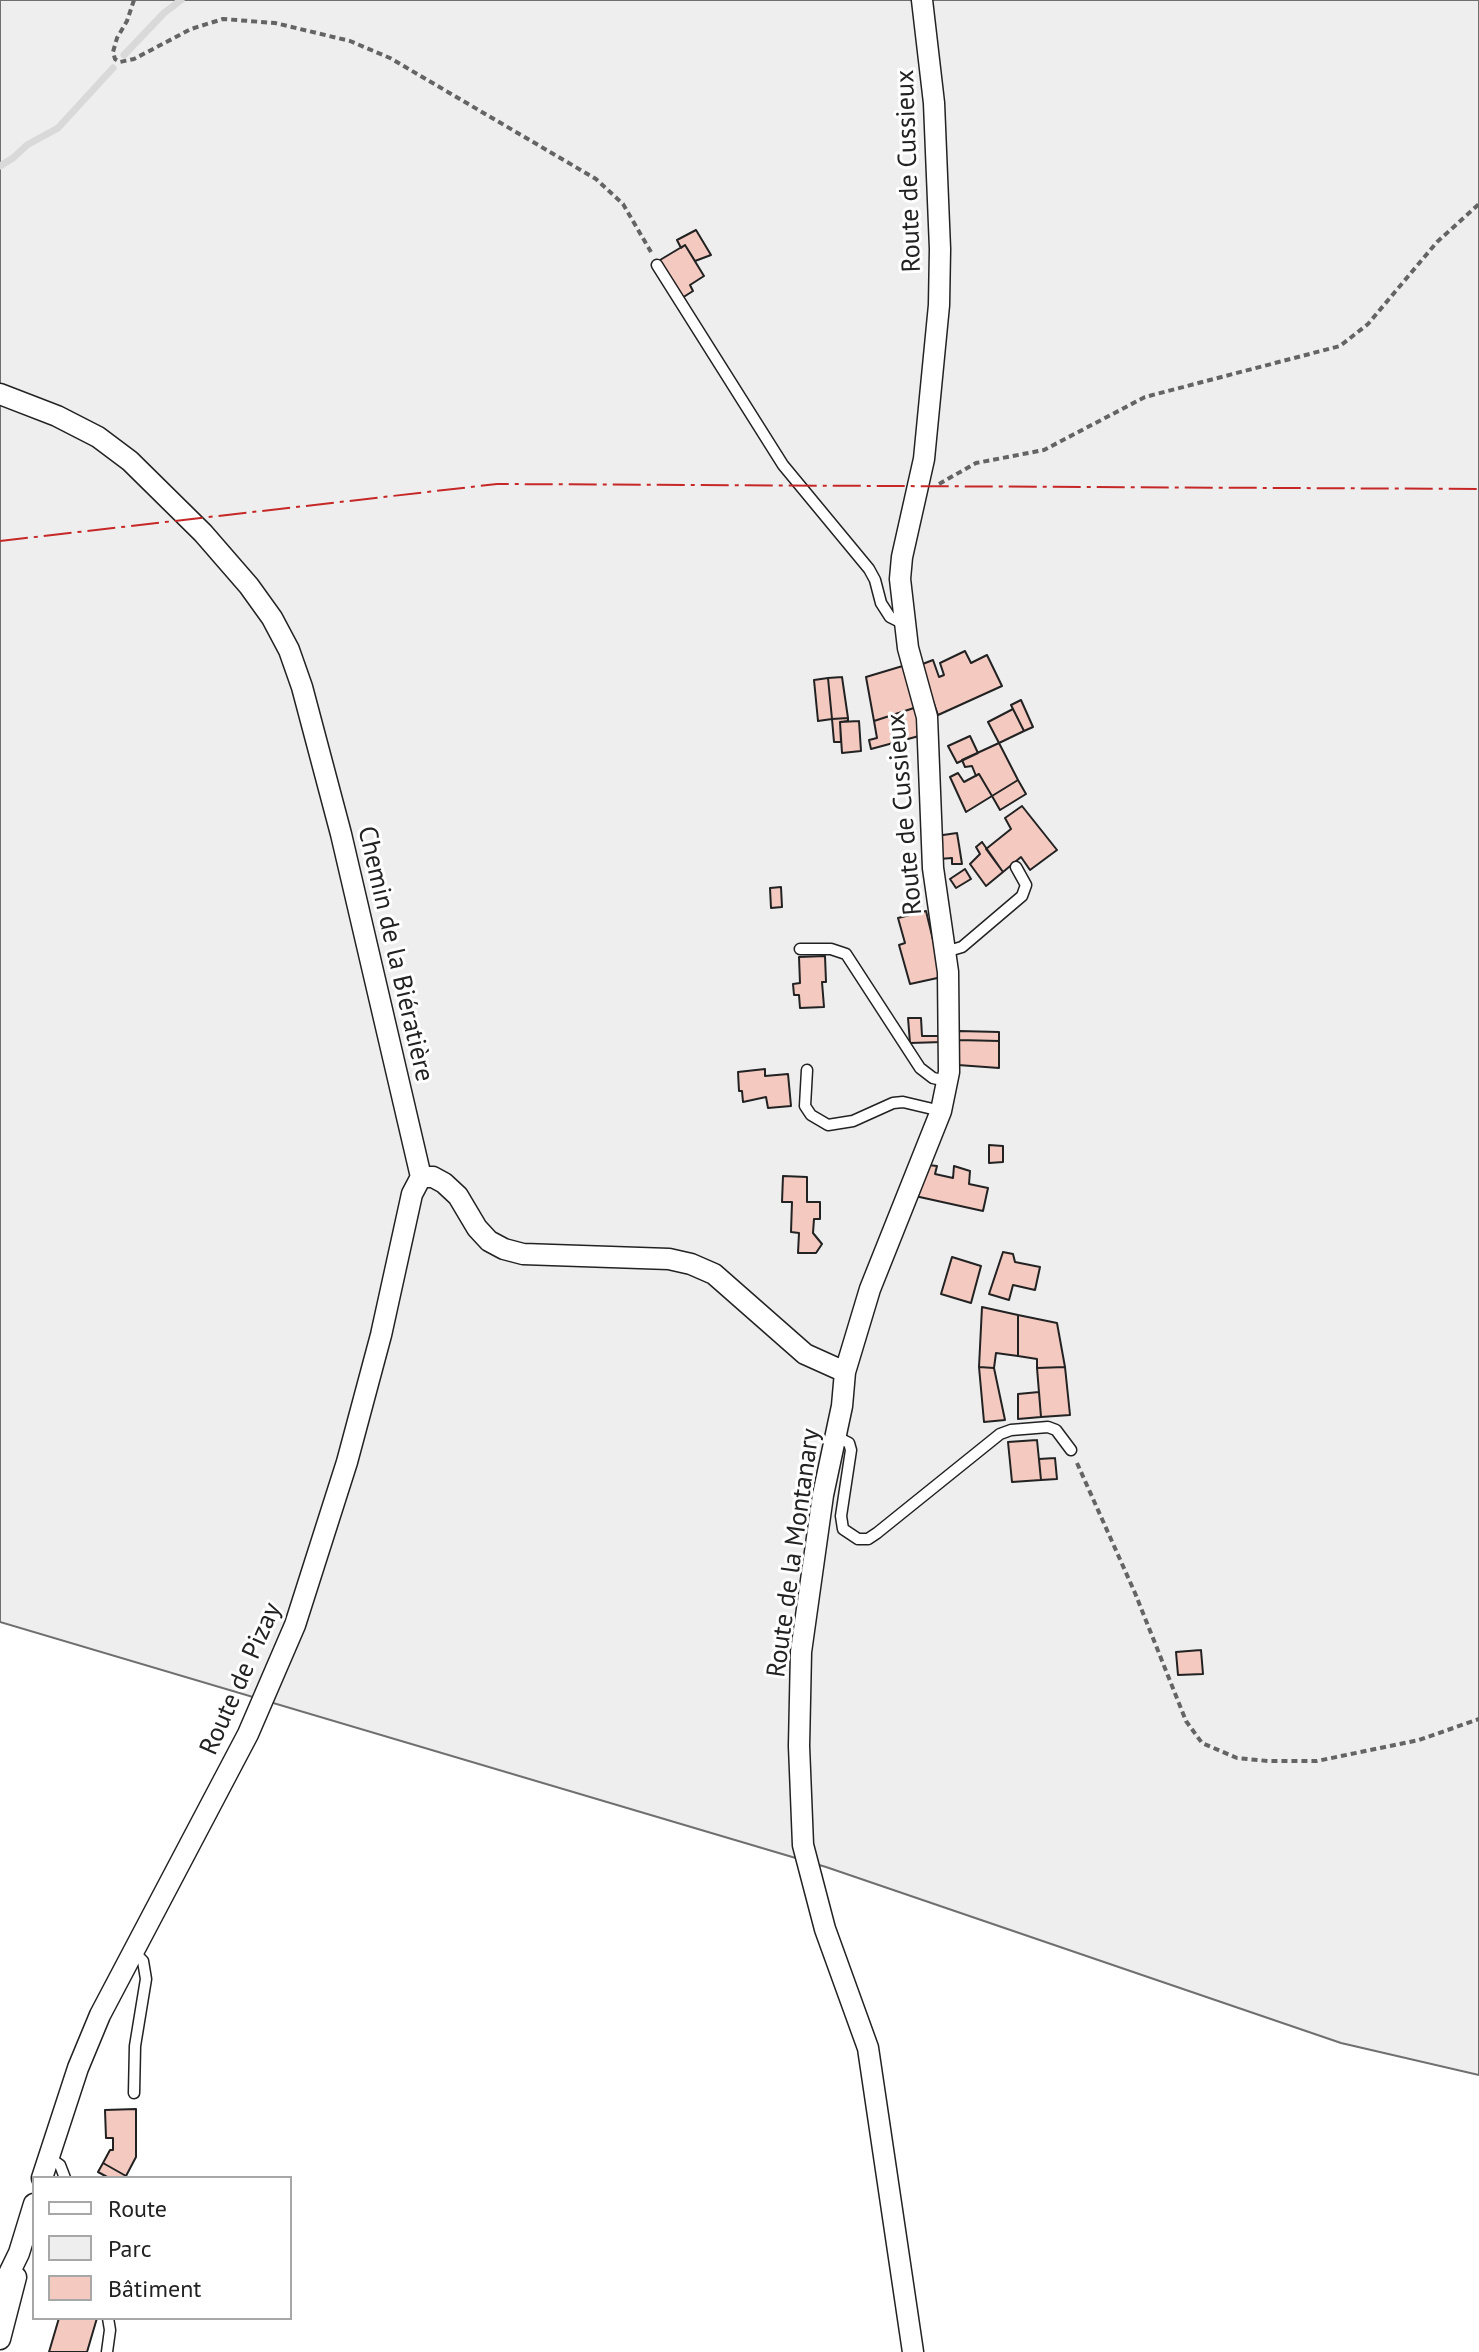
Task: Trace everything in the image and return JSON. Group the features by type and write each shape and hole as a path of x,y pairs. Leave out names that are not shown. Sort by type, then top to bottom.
{"street":[{"name":"Route de Cussieux","path":"845,1372 870,1289 941,1111 947,1081 949,1012 945,952 933,868 927,717 908,648 900,579 918,489 932,390 940,249 934,103 922,0"},
{"name":"Chemin de la Biératière","path":"0,394 57,416 98,437 130,461 203,533 249,586 284,639 302,687 341,834 421,1177"},
{"path":"421,1177 433,1177 444,1183 458,1196 477,1228 489,1241 504,1249 523,1254 669,1259 714,1274 805,1354 845,1372"},
{"name":"Route de Pizay","path":"43,2176 78,2068 100,2015 248,1734 295,1625 347,1462 381,1335 412,1194 421,1177"},
{"name":"Route de la Montanary","path":"845,1372 842,1406 823,1495 801,1652 799,1746 803,1845 825,1929 868,2048 913,2352"},
{"path":"0,2292 13,2270 32,2210"},
{"path":"0,2339 15,2283 16,2272 13,2270"}],"lane":[{"path":"657,265 783,465 869,569 881,603 890,617 904,624"},
{"path":"945,952 962,947 1022,896 1026,885 1016,867"},
{"path":"800,949 831,949 846,954 920,1068 933,1078 947,1081"},
{"path":"807,1070 805,1106 811,1115 828,1125 853,1121 893,1103 903,1102 941,1111"},
{"path":"835,1436 849,1443 851,1450 841,1516 843,1529 858,1539 868,1539 877,1533 1000,1434 1048,1427 1056,1430 1071,1450"},
{"path":"133,1951 143,1961 146,1979 135,2046 134,2093"},
{"path":"50,2158 60,2165 64,2176"},
{"path":"107,2352 108,2320"}],"path":[{"path":"134,0 113,52 120,62 134,59 191,29 223,19 275,23 350,41 390,58 596,179 632,216 657,265"},
{"path":"918,489 934,488 976,463 1044,450 1145,397 1340,346 1368,324 1437,242 1479,204"},
{"path":"1071,1450 1135,1593 1186,1721 1202,1743 1237,1758 1317,1761 1419,1740 1479,1719"}],"green space":[{"path":"0,0 1479,0 1479,2075 1341,2043 826,1867 0,1622"}],"building":[{"path":"696,230 711,255 695,261 685,245 681,248 677,240"},
{"path":"685,245 704,276 690,285 693,291 682,298 660,260"},
{"path":"965,651 971,663 987,655 1002,686 938,715 920,665 933,660 939,677 944,675 940,663"},
{"path":"906,665 917,707 874,721 866,677"},
{"path":"842,677 848,718 832,719 828,678"},
{"path":"828,678 832,719 818,721 814,680"},
{"path":"1021,700 1033,727 1024,731 1011,705"},
{"path":"917,707 919,736 871,749 869,740 877,738 874,721"},
{"path":"1013,709 1024,731 999,743 988,722"},
{"path":"848,718 848,721 840,722 841,742 834,742 832,719"},
{"path":"859,721 861,751 842,753 840,722"},
{"path":"970,736 978,753 957,763 948,746"},
{"path":"999,743 1018,780 992,796 979,774 976,776 972,766 965,767 962,760"},
{"path":"958,773 964,782 979,774 992,796 966,812 950,777"},
{"path":"1018,780 1026,794 1000,810 992,796"},
{"path":"1022,806 1057,850 1030,870 1021,857 1003,872 986,849 1011,829 1005,818"},
{"path":"957,833 962,864 952,864 952,858 939,859 936,836"},
{"path":"982,842 1003,872 986,886 970,864 980,854 976,847"},
{"path":"965,869 971,879 956,888 950,879"},
{"path":"781,887 782,907 771,908 770,888"},
{"path":"926,911 942,977 910,984 899,945 905,943 898,918"},
{"path":"825,956 826,982 822,982 824,1007 800,1008 799,995 794,995 793,984 800,983 799,957"},
{"path":"908,1018 921,1018 922,1036 943,1036 943,1042 910,1043"},
{"path":"959,1031 999,1032 999,1041 959,1040"},
{"path":"959,1040 999,1041 999,1068 958,1065"},
{"path":"765,1069 765,1076 788,1074 791,1106 768,1108 766,1097 743,1102 738,1072"},
{"path":"989,1145 1003,1146 1003,1162 989,1163"},
{"path":"928,1165 937,1166 935,1174 953,1178 954,1166 970,1171 969,1184 988,1188 983,1211 915,1196"},
{"path":"783,1176 807,1177 807,1202 820,1202 820,1219 814,1219 813,1233 822,1244 816,1253 798,1253 799,1233 791,1232 792,1202 782,1202"},
{"path":"1003,1252 1013,1254 1015,1262 1040,1267 1035,1290 1013,1285 1009,1300 989,1294"},
{"path":"952,1257 981,1266 971,1303 941,1294"},
{"path":"982,1307 1018,1315 1018,1356 996,1353 994,1368 979,1367"},
{"path":"1018,1315 1057,1323 1065,1367 1037,1368 1037,1359 1018,1356"},
{"path":"979,1367 994,1368 1005,1420 984,1422"},
{"path":"1065,1367 1070,1415 1041,1417 1037,1368"},
{"path":"1039,1392 1041,1417 1018,1419 1018,1394"},
{"path":"1037,1440 1041,1480 1012,1482 1008,1442"},
{"path":"1055,1458 1057,1479 1041,1480 1039,1459"},
{"path":"1201,1650 1203,1674 1178,1675 1176,1652"},
{"path":"136,2109 136,2157 126,2176 103,2163 113,2150 113,2138 106,2138 105,2110"},
{"path":"103,2163 126,2176 105,2176 98,2172"},
{"path":"58,2320 96,2320 87,2352 49,2352"}],"waterway":[{"path":"124,55 164,13 181,0"},
{"path":"0,166 27,145 58,128 113,68"}],"power":[{"path":"0,541 497,484 1479,489"}]}
